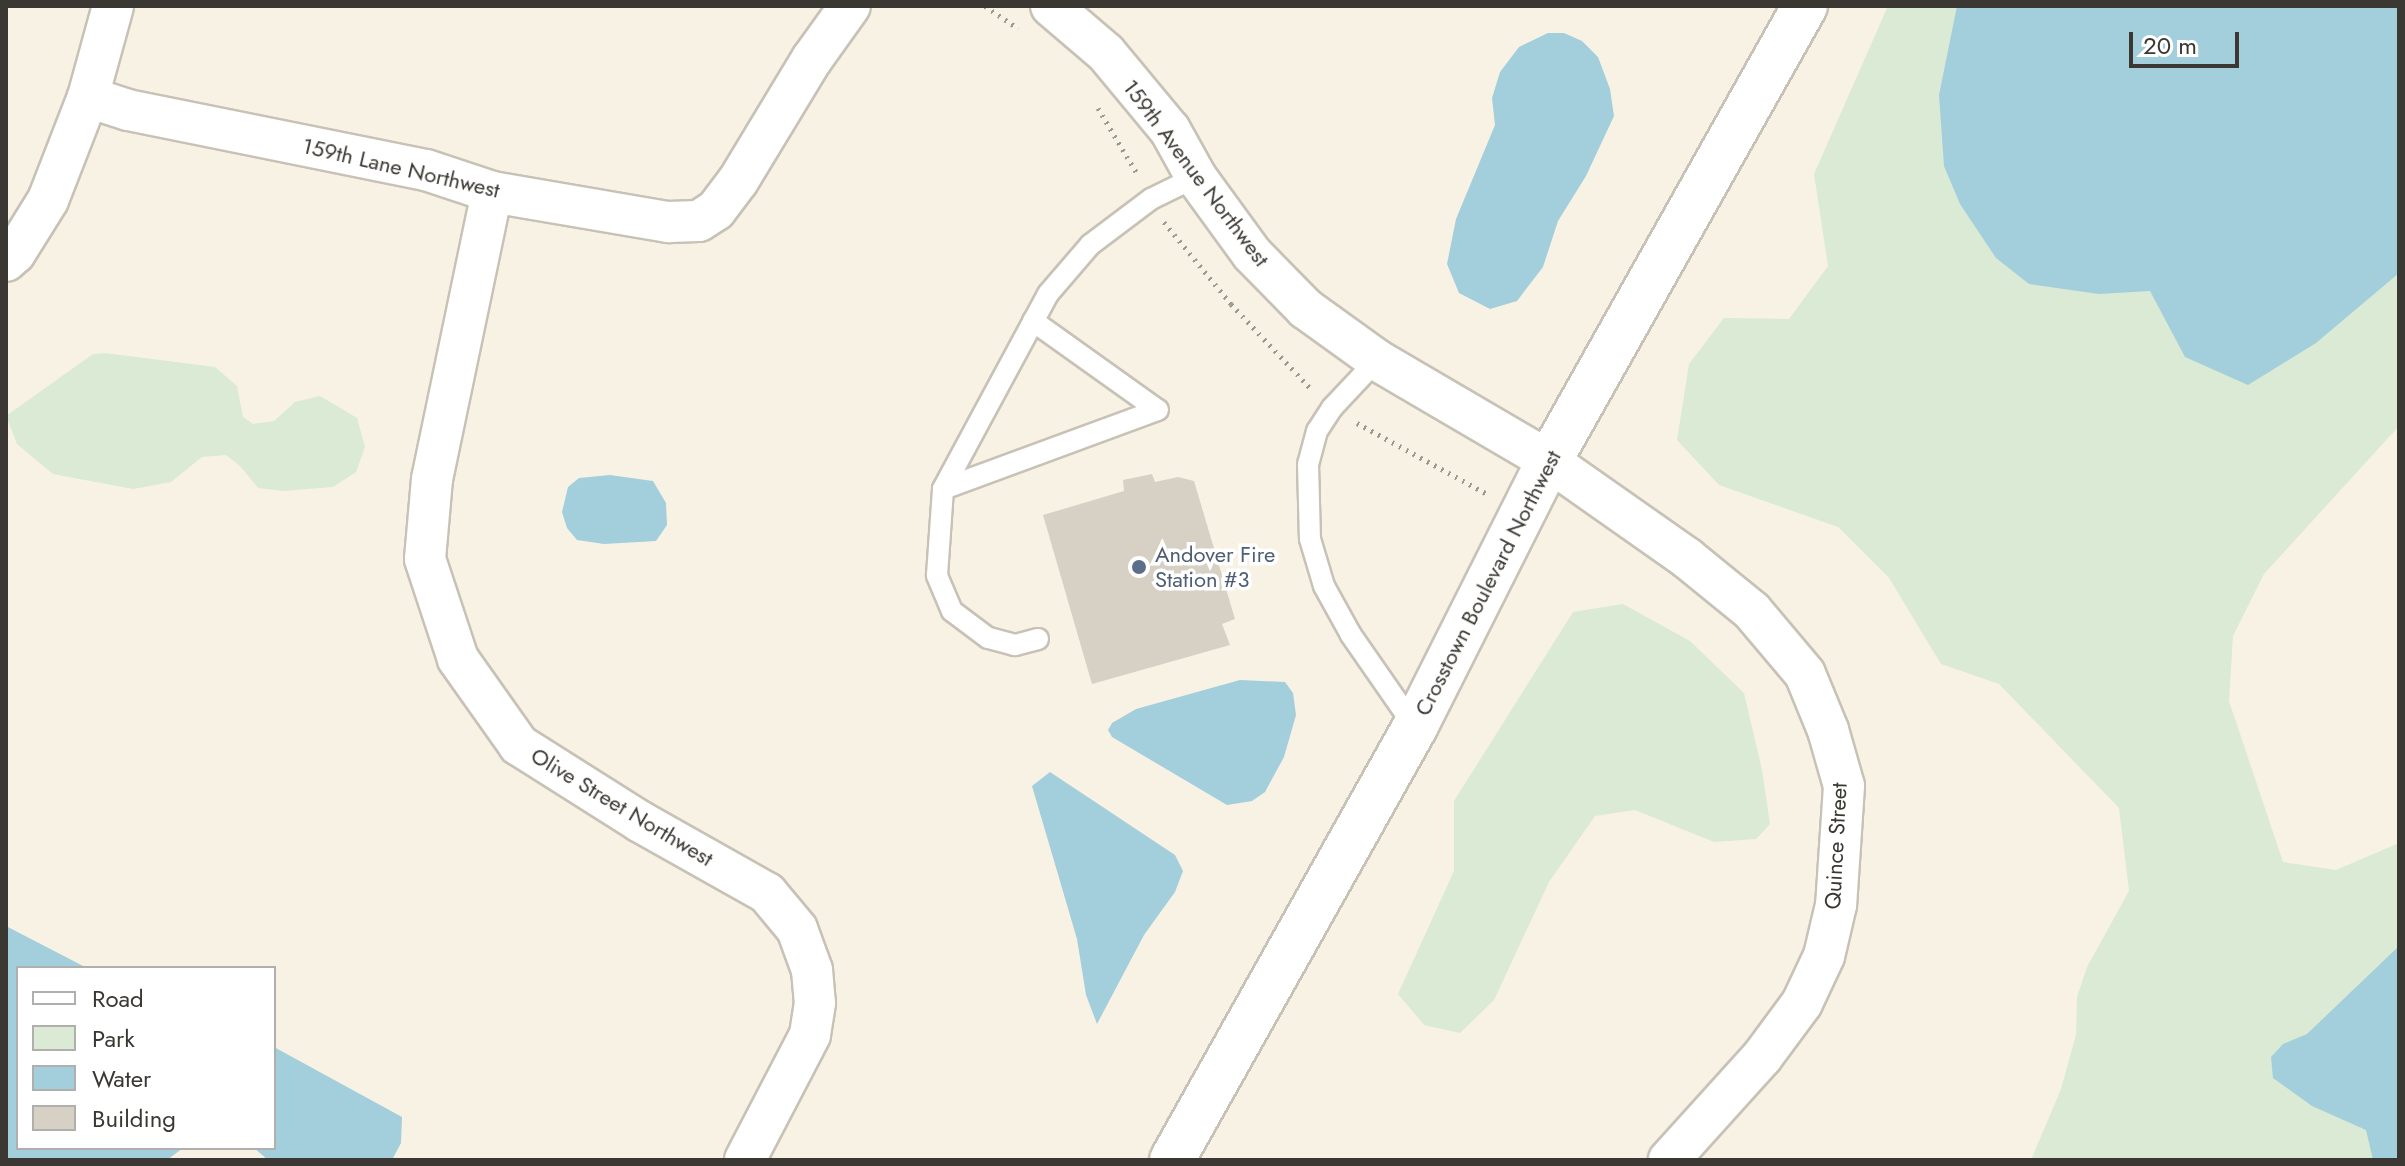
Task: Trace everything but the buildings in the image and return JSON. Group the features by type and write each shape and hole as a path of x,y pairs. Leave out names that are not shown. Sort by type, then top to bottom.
{"street":[{"path":"6,261 48,200 88,97 113,6"},
{"name":"159th Lane Northwest","path":"88,97 128,110 426,170 492,192 668,222 699,221 716,210 812,59 850,6"},
{"name":"159th Avenue Northwest","path":"1051,6 1106,53 1170,130 1196,177 1252,254 1306,309 1377,360 1549,461"},
{"name":"Crosstown Boulevard Northwest","path":"1172,1160 1415,727 1549,461 1805,6"},
{"name":"Olive Street Northwest","path":"492,192 432,479 425,559 458,659 519,745 639,821 767,893 797,929 812,970 815,1003 810,1035 745,1160"},
{"name":"Quince Street","path":"1549,461 1687,558 1752,611 1805,674 1828,730 1844,786 1836,905 1824,956 1802,1003 1762,1057 1669,1160"}],"lane":[{"path":"1038,639 1015,645 988,638 952,611 937,575 943,489 1048,294 1090,245 1151,199 1196,177"},
{"path":"943,489 1158,410 1033,321"},
{"path":"1377,360 1332,408 1317,431 1308,464 1310,539 1324,586 1351,635 1415,727"}],"green space":[{"path":"1888,6 2399,6 2399,426 2264,574 2233,636 2229,701 2283,862 2336,870 2399,843 2399,1160 2031,1160 2061,1089 2076,1035 2077,997 2087,967 2129,891 2119,808 1999,684 1941,664 1889,578 1838,527 1719,485 1677,440 1689,364 1724,318 1789,319 1828,266 1814,174"},
{"path":"93,354 215,367 237,386 243,417 253,424 274,421 295,402 320,396 357,418 365,447 356,472 333,487 283,491 258,488 226,455 202,457 171,482 133,489 53,474 17,444 6,416"},
{"path":"1623,604 1690,641 1744,693 1762,770 1770,824 1756,839 1714,842 1635,810 1595,816 1549,882 1494,1000 1460,1033 1424,1025 1398,994 1454,871 1454,801 1573,612"}],"water":[{"path":"1957,6 2399,6 2399,273 2316,343 2248,385 2185,357 2150,291 2099,294 2029,284 1996,258 1960,204 1944,166 1939,95"},
{"path":"1548,33 1564,33 1582,41 1598,57 1610,89 1614,116 1586,176 1558,221 1543,267 1517,301 1490,309 1459,293 1447,264 1456,219 1495,125 1492,98 1500,72 1519,47"},
{"path":"610,475 653,481 666,503 667,525 656,541 604,544 577,540 567,528 562,512 568,487 579,478"},
{"path":"1240,680 1285,682 1293,693 1296,715 1284,757 1265,792 1252,801 1227,805 1112,737 1108,730 1112,723 1136,709"},
{"path":"1050,772 1175,855 1183,871 1175,892 1144,935 1097,1024 1086,995 1077,939 1032,786"},
{"path":"6,926 83,966 16,966 16,1150 180,1150 167,1160 6,1160"},
{"path":"2399,946 2399,1160 2373,1160 2366,1130 2312,1106 2273,1078 2271,1057 2283,1044 2307,1034"},
{"path":"276,1048 402,1117 401,1143 392,1160 268,1160 256,1150 276,1150"}],"place":[{"name":"Andover Fire Station #3","path":"1139,567"}]}
